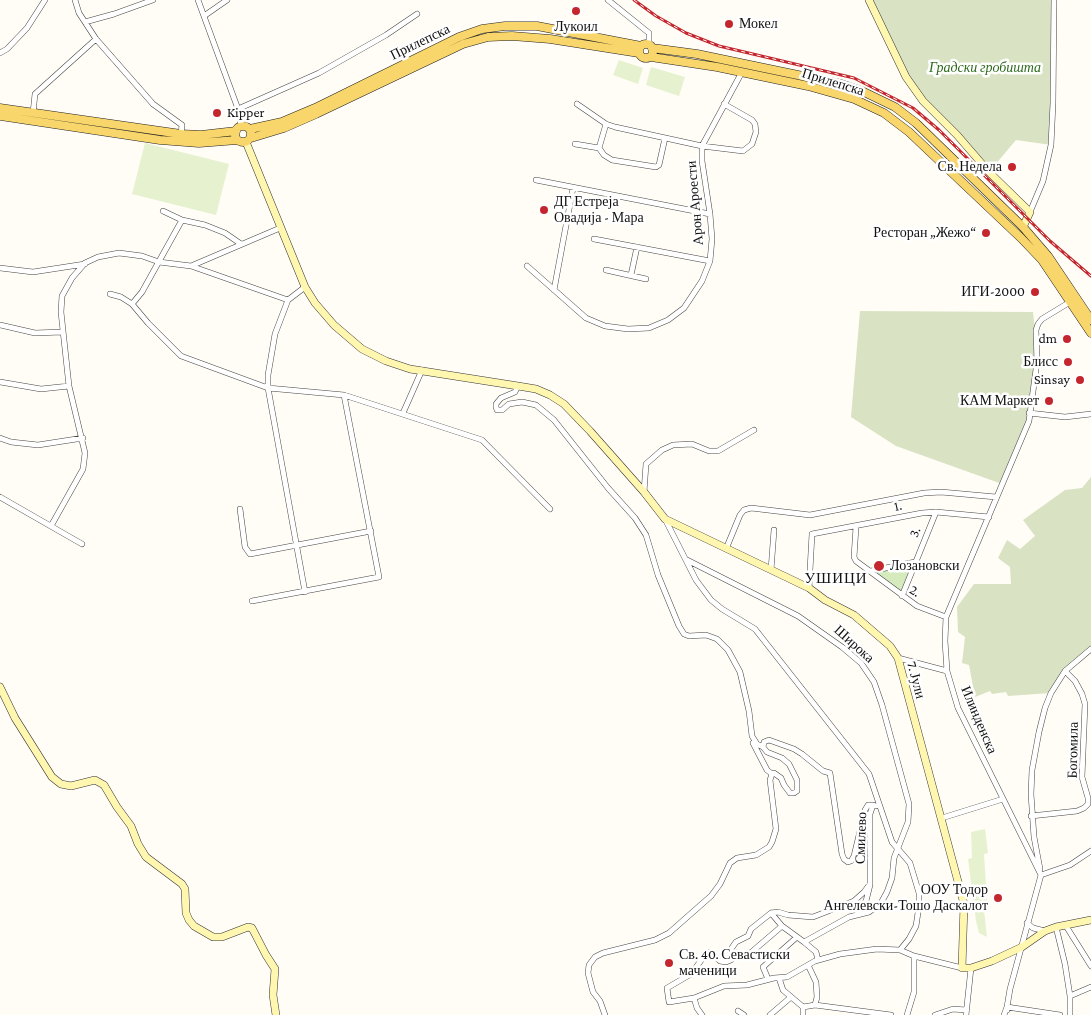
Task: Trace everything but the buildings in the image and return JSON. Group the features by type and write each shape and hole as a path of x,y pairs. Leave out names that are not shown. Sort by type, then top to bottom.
{"main road":[{"name":"Прилепска","path":"250,129 282,122 315,108 459,36 482,29 504,26 537,26 640,50"},
{"name":"Прилепска","path":"248,140 284,128 325,110 463,44 488,37 512,36 550,39 640,50"},
{"path":"645,44 651,46 653,53 651,57 644,58 640,50 645,44"},
{"name":"Прилепска","path":"651,46 840,84 862,91 895,107 916,123 1023,227 1048,256 1091,320"},
{"name":"Прилепска","path":"651,57 742,72 808,86 854,99 884,113 898,122 1042,260 1091,333"},
{"path":"0,108 181,134 201,135 246,126 252,133 248,140 241,142 237,140 199,143 160,140 0,116"},
{"path":"237,140 235,136 238,128"}],"street":[{"path":"0,53 7,49 27,28 45,0"},
{"path":"75,0 79,13 96,39 153,104 182,125 181,134"},
{"path":"85,22 153,0"},
{"path":"198,0 238,109 238,128"},
{"path":"204,16 227,0"},
{"path":"608,0 649,33 651,46"},
{"path":"869,0 906,77 923,101 989,172 1030,212"},
{"path":"1023,227 1043,181 1051,145 1054,0"},
{"path":"238,109 319,73 386,35 417,14"},
{"path":"33,113 35,94 96,39"},
{"name":"Арон Ароести","path":"527,266 586,318 605,326 628,329 649,328 668,320 684,308 702,282 710,261 712,239 702,161 702,146 745,64"},
{"path":"578,104 606,124 702,146 743,151 752,144 756,132 755,124 752,120 724,104"},
{"path":"599,148 606,124"},
{"path":"575,144 599,148 604,155 612,160 656,168 659,165 665,138"},
{"path":"248,140 280,228 306,287 315,303 334,325 362,349 386,361 422,370 536,390 564,404 644,492 665,519 696,580 711,600 755,629 869,774 876,806 892,842 910,863 919,893 920,906 916,926 900,950"},
{"path":"536,180 710,214"},
{"path":"554,290 573,188"},
{"path":"163,211 182,220 218,230 241,244"},
{"path":"132,304 142,292 182,220"},
{"path":"191,266 280,228"},
{"name":"Арон Ароести","path":"594,239 710,261"},
{"path":"631,276 637,247"},
{"path":"51,526 83,469 85,453 69,386 61,312 62,296 72,278 85,264 98,257 119,253 142,256 159,262 191,266 288,300"},
{"path":"0,268 32,272 85,264"},
{"path":"606,270 646,279"},
{"path":"305,592 268,388 268,375 272,348 288,300 306,287"},
{"path":"110,294 121,297 132,304 181,356 268,388 344,395 482,440 550,509"},
{"name":"Илинденска","path":"1040,875 1024,839 958,708 947,671 946,616 1029,421 1037,362 1036,330 1038,324 1042,319 1070,302"},
{"path":"0,325 36,333 62,332"},
{"path":"403,413 422,370"},
{"path":"0,382 41,389 69,386"},
{"path":"518,386 515,392 501,398 496,407 497,410 502,410 509,404 522,402 536,405 554,420 608,488 635,518 646,535 658,575 679,626 684,634 689,636 706,635 717,639 728,650 740,672 749,711 752,736 754,744 767,770 781,778 788,791 794,793 797,791 797,780 789,764 782,758 767,752 757,744 752,736"},
{"path":"252,601 379,577 344,395"},
{"path":"1030,413 1065,417 1091,414"},
{"path":"644,492 646,464 662,450 680,444 692,444 709,451 718,452 754,430"},
{"path":"0,438 11,442 38,445 82,438"},
{"path":"726,549 740,515 744,510 751,508 797,515 810,515 924,493 941,492 996,498"},
{"path":"0,497 82,544"},
{"path":"240,510 245,547 250,554 371,531"},
{"name":"1.","path":"809,588 812,534 922,513 936,512 989,517"},
{"name":"3.","path":"902,596 936,512"},
{"name":"7. Јули","path":"665,519 809,588 825,600 854,615 890,646 898,658 964,904 962,968"},
{"name":"2.","path":"856,527 854,557 856,561 917,606 946,616"},
{"path":"771,570 774,530"},
{"name":"Широка","path":"687,560 798,616 842,648 861,663 874,682 882,705 909,804 908,822 894,858 892,878 888,892 881,904 869,912 857,914 834,924 804,942"},
{"path":"871,571 915,562"},
{"path":"1005,1015 1040,875 1031,816 1032,770 1039,732 1045,708 1052,693 1066,671 1091,649"},
{"path":"898,658 947,671"},
{"name":"Богомила","path":"1031,816 1077,811 1088,804 1082,777 1085,704 1075,681 1066,671"},
{"path":"0,687 15,718 52,777 61,784 71,786 94,780 104,785 131,826 138,844 146,857 182,884 185,889 186,913 194,926 213,937 222,937 248,926 252,928 275,969 274,995 276,1015"},
{"path":"1084,727 1091,727"},
{"path":"763,747 764,742 769,740 777,742 802,754 823,771 830,773 842,854 848,862 854,856 865,810 868,805 876,806"},
{"path":"605,1015 589,982 589,965 595,957 603,953 655,940 669,933 711,896 720,884 730,863 737,858 756,855 769,847 775,836 776,829 771,786 772,774"},
{"path":"942,818 1003,799"},
{"name":"Смилево","path":"857,914 866,900 870,884 870,814 876,806"},
{"path":"1024,839 1034,837"},
{"path":"1040,875 1070,865 1091,851"},
{"path":"731,949 736,942 748,936 750,929 771,912 813,917 854,901 870,884"},
{"path":"771,912 782,926 816,952 818,960"},
{"path":"737,953 731,960 726,962 710,952 691,974 667,988 669,1002 694,998 724,986 747,985 768,979 787,977 818,960 840,954 877,949 900,950 914,956 962,968 971,968 992,961 1022,947 1045,931 1091,920"},
{"path":"1027,923 1032,928 1045,931"},
{"path":"747,956 782,926"},
{"path":"1066,926 1091,966"},
{"path":"1056,927 1065,964 1070,996 1070,1015"},
{"path":"768,979 763,967 797,937"},
{"path":"907,1015 914,992 914,956"},
{"path":"808,965 816,982 817,997 815,1005"},
{"path":"936,1015 954,1009 966,1012 971,968"},
{"path":"779,978 783,990 803,1007 815,1005 891,1015"},
{"path":"1070,996 1091,987"},
{"path":"770,1015 791,997"},
{"path":"694,998 697,1008 702,1015"},
{"path":"803,1007 803,1015"},
{"path":"1007,1007 1060,1015"},
{"path":"738,1011 744,1015"}],"green space":[{"name":"Градски гробишта","path":"869,0 1054,0 1051,145 1016,140 989,172 906,77"},
{"path":"619,60 643,68 638,84 613,75"},
{"path":"651,67 685,77 679,96 646,85"},
{"path":"145,143 229,164 216,215 132,194"},
{"path":"860,311 1033,312 1037,352 1029,421 1002,484 896,446 851,417"},
{"path":"1091,477 1091,649 1065,671 1051,693 1008,696 1006,692 992,694 990,691 975,697 969,665 962,663 965,637 958,632 957,607 974,584 1011,584 1010,567 998,558 1007,540 1020,549 1035,536 1023,520 1065,490 1082,488"},
{"path":"915,562 902,596 871,571"},
{"path":"985,829 988,853 984,854 987,901 983,901 987,937 979,933 976,921 968,859 972,858 971,832"}],"railway":[{"path":"634,0 656,16 686,33 719,46 854,78 913,108 939,130 1050,241 1091,276"}],"place":[{"name":"Лукоил","path":"576,11"},
{"name":"Мокел","path":"729,24"},
{"name":"Kipper","path":"217,113"},
{"name":"Св. Недела","path":"1012,167"},
{"name":"ДГ Естреја Овадија - Мара","path":"544,210"},
{"name":"Ресторан „Жежо“","path":"986,233"},
{"name":"ИГИ-2000","path":"1035,292"},
{"name":"dm","path":"1067,339"},
{"name":"Блисс","path":"1068,362"},
{"name":"Sinsay","path":"1080,380"},
{"name":"КАМ Маркет","path":"1049,401"},
{"name":"Лозановски","path":"879,566"},
{"name":"ООУ Тодор Ангелевски-Тошо Даскалот","path":"998,898"},
{"name":"Св. 40. Севастиски маченици","path":"669,963"}],"district":[{"name":"УШИЦИ","path":"836,578"}]}
